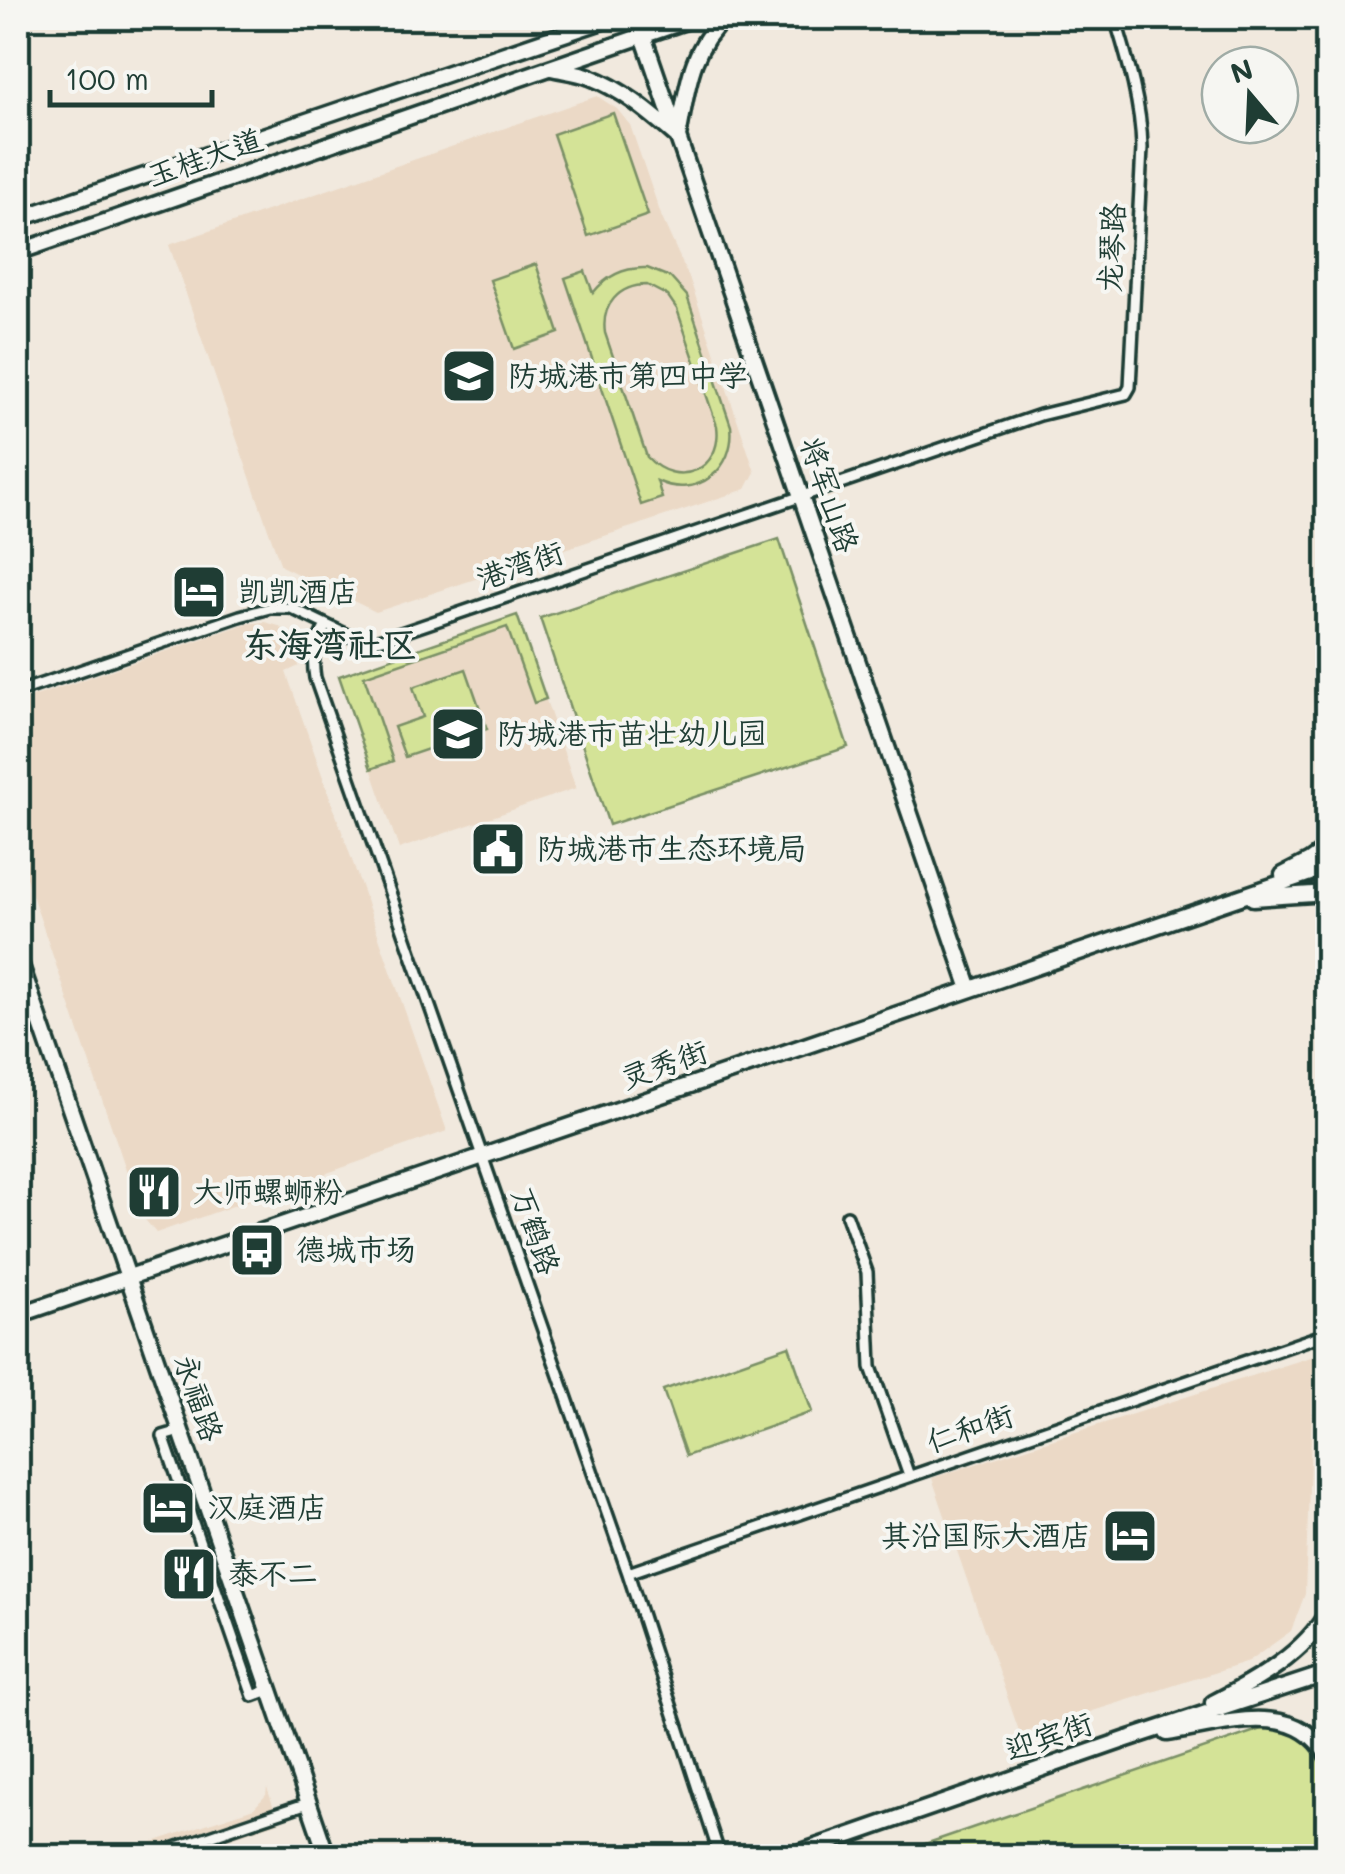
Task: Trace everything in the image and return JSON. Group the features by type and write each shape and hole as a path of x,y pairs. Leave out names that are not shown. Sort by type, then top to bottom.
{"main road":[{"name":"玉桂大道","path":"18,219 612,18"},
{"name":"将军山路","path":"637,18 970,990"},
{"name":"玉桂大道","path":"18,252 694,18"},
{"path":"551,68 588,76 613,88 678,136 695,57 710,31 726,18"},
{"path":"1232,900 1328,848"},
{"name":"灵秀街","path":"18,1315 1328,867"},
{"path":"1232,900 1328,893"},
{"name":"永福路","path":"18,957 327,1856"},
{"path":"1173,1724 1252,1683 1284,1659 1328,1610"},
{"name":"迎宾街","path":"790,1856 1328,1673"},
{"path":"1127,1739 1261,1719 1290,1723 1310,1733 1328,1757"}],"street":[{"name":"龙琴路","path":"1040,416 1126,394 1130,387 1142,122 1115,18"},
{"name":"港湾街","path":"18,692 270,608 291,608 358,640 386,638 1040,416"},
{"name":"万鹤路","path":"326,625 314,648 315,678 628,1573 720,1856"},
{"path":"848,1216 867,1272 871,1367 909,1476"},
{"name":"仁和街","path":"628,1573 1328,1333"},
{"path":"151,1856 308,1803"}],"shaded area":[{"name":"防城港市第四中学","path":"597,96 617,109 630,125 662,218 690,280 755,472 746,489 376,612 281,566 169,245"},
{"name":"防城港市苗壮幼儿园","path":"517,615 576,788 399,849 339,676"},
{"path":"265,622 279,626 289,636 299,666 286,672 447,1131 156,1233 142,1216 18,854 18,702 245,624"},
{"name":"其沿国际大酒店","path":"1314,1356 1305,1594 1291,1631 1248,1662 1020,1734 932,1478"},
{"path":"267,1788 279,1822 177,1856 111,1856 254,1808"}],"green space":[{"path":"613,113 648,215 588,236 553,134"},
{"path":"536,264 559,333 514,349 490,280"},
{"path":"639,268 670,277 687,296 731,426 727,455 711,477 686,486 657,481 662,498 641,505 565,278 585,271 593,293 617,273","holes":["647,285 668,296 677,309 717,426 713,454 696,470 684,473 659,467 647,457 605,333 606,314 620,293"]},
{"path":"779,539 848,747 609,825 540,618"},
{"path":"517,615 546,699 534,703 507,627 364,676 393,761 371,769 339,676"},
{"path":"466,669 487,729 405,757 394,727 423,717 413,687"},
{"path":"789,1346 812,1412 686,1456 663,1390"},
{"path":"1264,1728 1287,1731 1304,1739 1315,1752 1325,1784 1320,1856 890,1856"}],"place":[{"name":"防城港市第四中学","path":"469,376"},
{"name":"凯凯酒店","path":"199,592"},
{"name":"防城港市苗壮幼儿园","path":"458,734"},
{"name":"防城港市生态环境局","path":"498,849"},
{"name":"大师螺蛳粉","path":"154,1192"},
{"name":"德城市场","path":"257,1250"},
{"name":"汉庭酒店","path":"168,1508"},
{"name":"其沿国际大酒店","path":"1130,1536"},
{"name":"泰不二","path":"189,1574"}],"district":[{"name":"东海湾社区","path":"330,645"}]}
